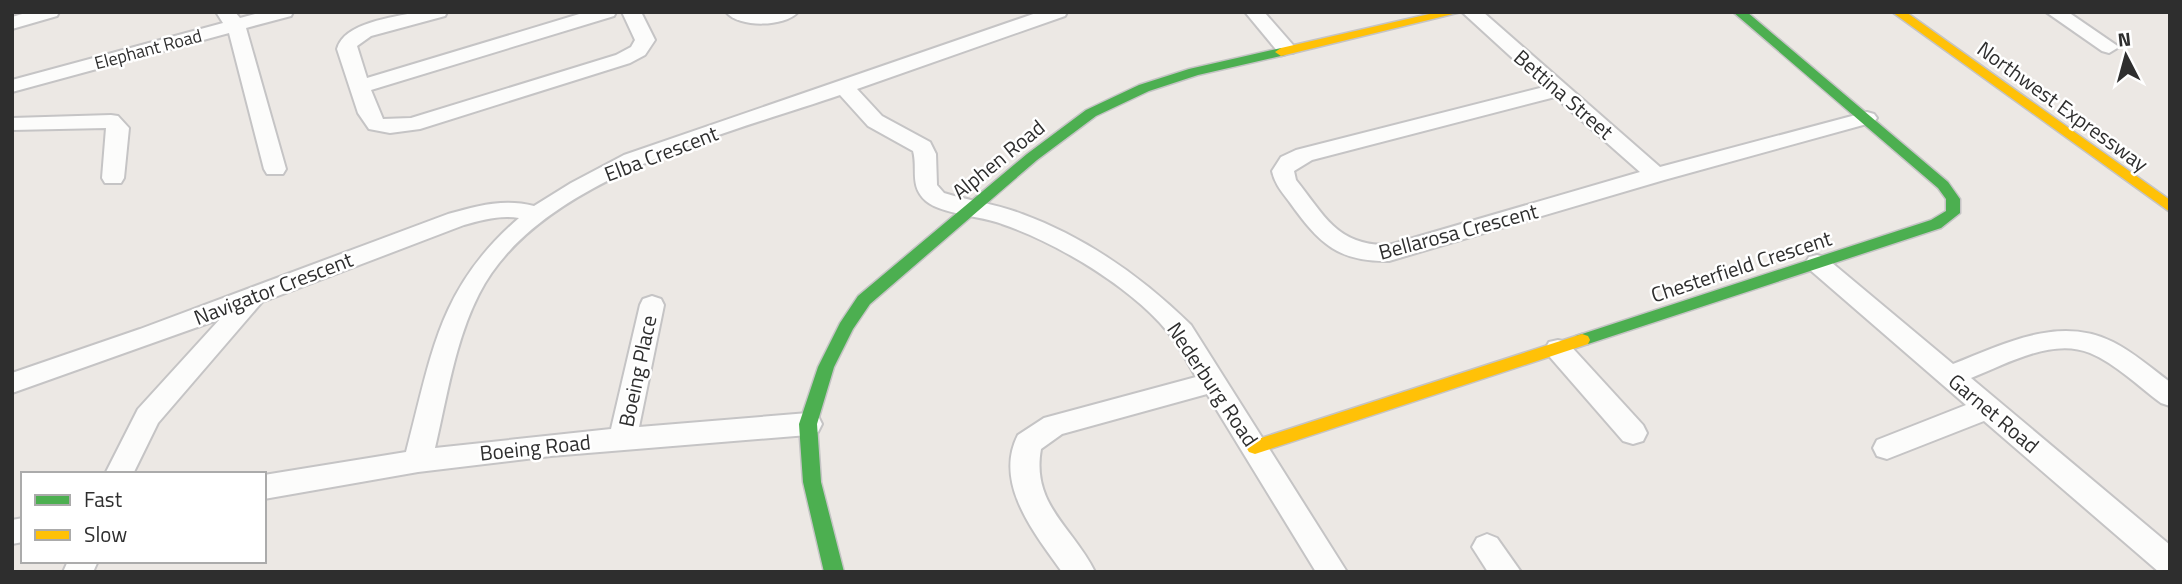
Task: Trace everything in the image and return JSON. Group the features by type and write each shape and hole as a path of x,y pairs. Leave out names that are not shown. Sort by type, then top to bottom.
{"street":[{"path":"12,23 50,12"},
{"name":"Elephant Road","path":"12,86 230,19 285,12"},
{"path":"438,12 353,38 347,49 368,113 376,124 390,127 413,124 623,59 638,51 645,40 631,12"},
{"path":"360,87 607,12"},
{"path":"735,12 744,17 762,19 789,12"},
{"name":"Elba Crescent","path":"418,461 460,307 491,257 535,215 587,181 632,160 1058,12"},
{"path":"1254,12 1286,50"},
{"name":"Alphen Road","path":"834,572 812,482 808,424 826,367 846,327 864,300 1032,157 1091,113 1144,88 1169,80 1286,50 1455,12"},
{"name":"Bettina Street","path":"1471,12 1656,175"},
{"name":"Chesterfield Crescent","path":"1255,447 1936,224 1953,213 1953,200 1944,185 1739,12"},
{"name":"Northwest Expressway","path":"1898,12 2170,207"},
{"name":"Northwest Expressway","path":"1917,12 2170,194"},
{"path":"2055,12 2109,47"},
{"path":"230,19 275,169"},
{"name":"Nederburg Road","path":"844,88 875,121 922,147 926,154 924,182 927,191 936,198 950,204 974,206 1067,243 1110,268 1152,300 1182,332 1332,572"},
{"name":"Bellarosa Crescent","path":"1558,90 1304,155 1289,162 1283,171 1285,181 1339,246 1370,256 1389,253 1656,175 1867,118"},
{"path":"12,124 111,121 118,128 113,178"},
{"name":"Navigator Crescent","path":"12,383 466,216 508,208 535,215"},
{"name":"Garnet Road","path":"1817,263 2170,563"},
{"path":"120,472 128,451 148,416 254,296"},
{"name":"Boeing Place","path":"623,438 652,305"},
{"path":"1950,376 2044,341 2077,339 2111,352 2170,397"},
{"path":"1558,349 1633,433"},
{"path":"1080,572 1061,548 1033,501 1023,473 1028,443 1054,426 1214,382"},
{"path":"1887,448 1987,408"},
{"name":"Boeing Road","path":"266,487 418,461 623,438 808,424"},
{"path":"1487,547 1506,572"}],"traffic: fast":[{"path":"1582,340 1936,224 1953,213 1953,199 1943,185 1739,12"},
{"path":"834,572 812,482 808,424 826,367 846,327 864,300 1032,157 1091,113 1144,88 1194,72 1281,52"}],"traffic: slow":[{"path":"1281,52 1455,12"},
{"path":"1898,12 2170,207"},
{"path":"1255,447 1582,340"}]}
